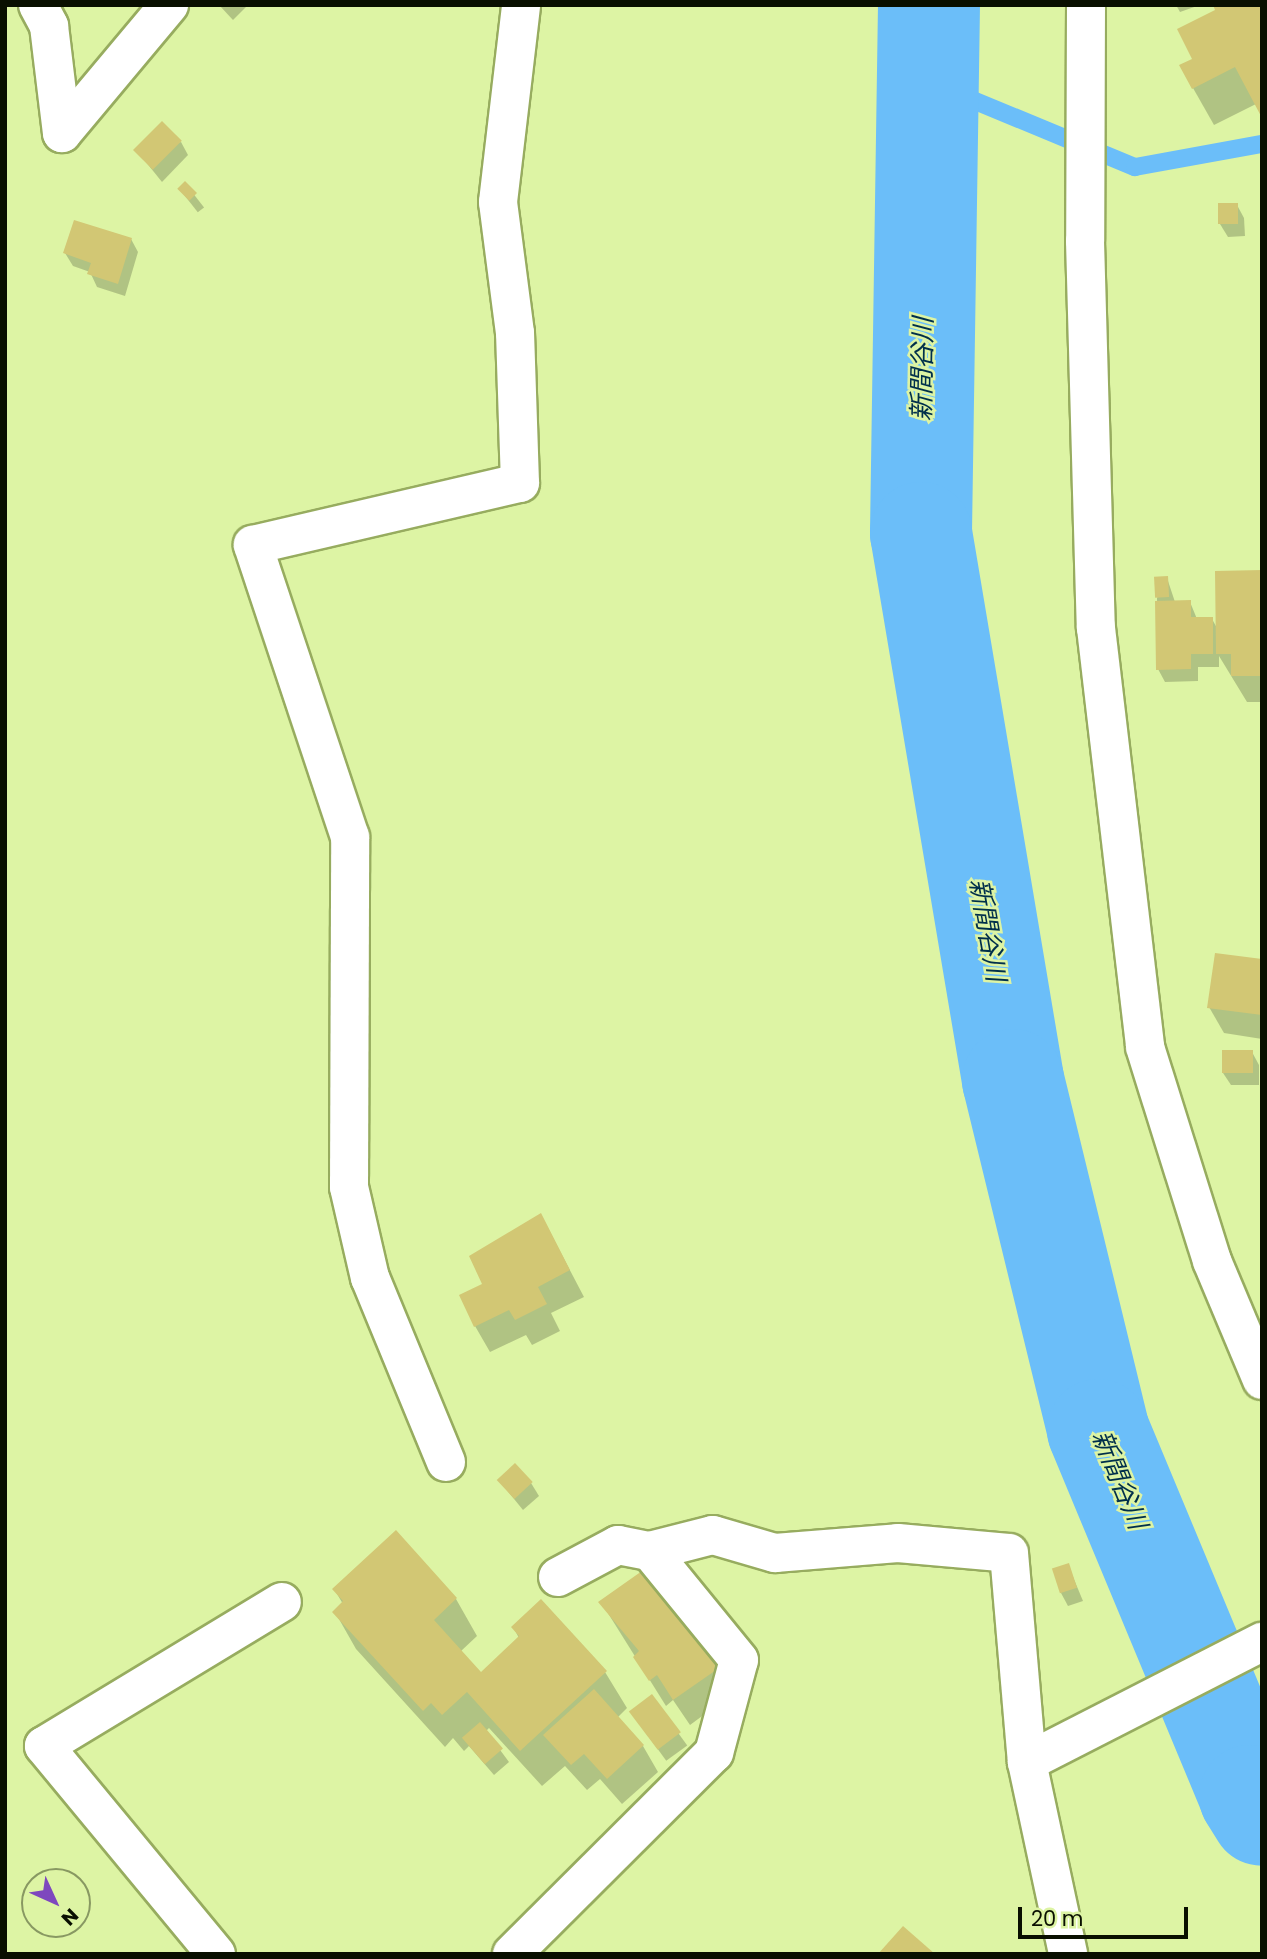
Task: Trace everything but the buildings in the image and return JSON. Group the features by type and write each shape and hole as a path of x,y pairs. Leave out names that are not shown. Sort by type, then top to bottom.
{"street":[{"path":"38,5 49,26 62,133 169,5"},
{"path":"446,1462 370,1278 349,1187 350,837 253,545 520,483 515,333 498,202 521,5"},
{"path":"1086,5 1085,241 1096,628 1145,1048 1212,1261 1262,1380"},
{"path":"558,1577 618,1545 650,1552 713,1535 775,1553 898,1543 1009,1553 1027,1762 1068,1954"},
{"path":"512,1954 714,1753 739,1660 650,1552"},
{"path":"216,1954 44,1746 282,1602"},
{"path":"1027,1762 1133,1705 1262,1642"}],"waterway":[{"name":"新間谷川","path":"929,5 921,533 1013,1080 1098,1430 1250,1796 1262,1815"},
{"path":"927,81 1135,167 1262,144"}]}
